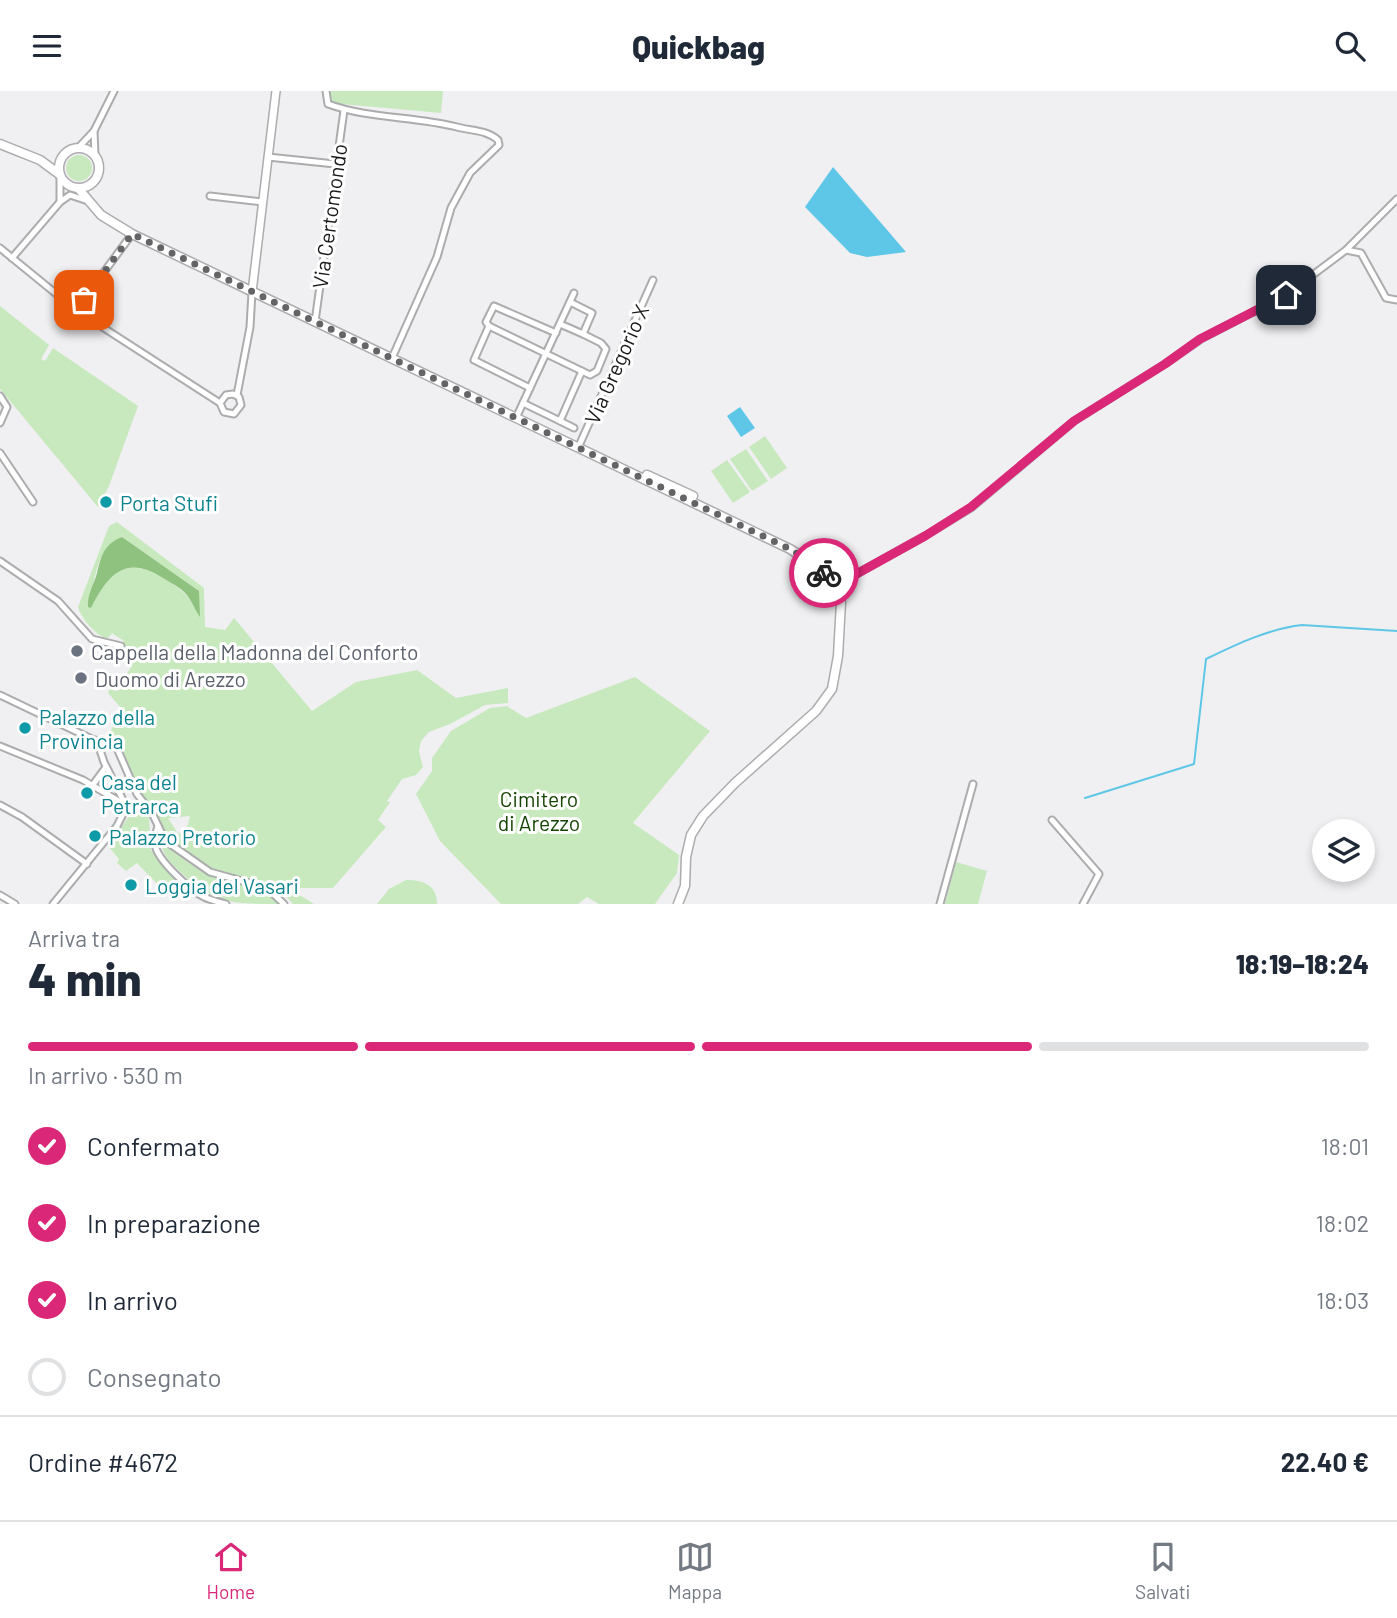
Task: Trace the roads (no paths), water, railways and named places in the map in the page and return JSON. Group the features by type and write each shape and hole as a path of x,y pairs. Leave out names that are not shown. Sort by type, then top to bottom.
{"main road":[{"path":"0,144 40,160 60,175"},
{"path":"40,160 63,156 78,148 95,156 99,167 90,193 92,205"},
{"path":"63,156 58,168 66,184 78,188 106,219 132,234 790,549 818,567 834,584 841,602 838,656 832,689 816,711 735,783 704,816 691,835 686,857 685,886 678,904"},
{"path":"78,188 92,184"},
{"path":"608,462 641,471 683,491 739,524"},
{"path":"638,476 682,493 683,491"}],"street":[{"path":"78,148 94,131 114,91"},
{"path":"0,248 76,310 220,403 224,412 231,415 237,413 241,405 237,395 250,327 251,292 276,91"},
{"path":"326,91 328,104 344,110 445,123 479,131 499,140 499,145 488,158 470,173 451,208 437,257 392,358"},
{"name":"Via Certomondo","path":"315,322 344,110"},
{"path":"94,131 95,156"},
{"path":"268,157 335,164"},
{"path":"60,175 60,202"},
{"path":"12,258 60,202 78,188"},
{"path":"70,195 80,197 92,205"},
{"path":"210,196 262,202"},
{"path":"834,584 925,536 971,507 1074,421 1200,339 1286,295 1346,250 1397,199"},
{"path":"76,310 132,234"},
{"path":"1346,250 1361,253 1386,298 1397,300"},
{"name":"Via Gregorio X","path":"578,448 653,280"},
{"path":"516,418 574,293"},
{"path":"570,302 592,313 583,334"},
{"path":"556,333 494,306 486,322 489,326 590,375 597,371 606,349 601,343 560,324"},
{"path":"489,326 474,360 530,387"},
{"path":"560,421 582,371"},
{"path":"220,403 226,394 237,395"},
{"path":"0,396 7,407 0,423"},
{"path":"523,403 574,428"},
{"path":"0,453 33,502"},
{"path":"0,561 58,601 92,639 121,646"},
{"path":"0,695 97,741 111,743 119,750 136,794 152,813 170,844 195,863 228,879 267,888 284,904"},
{"path":"97,741 106,767 127,806"},
{"path":"0,746 92,786 127,806"},
{"path":"92,786 106,767"},
{"path":"940,904 973,784"},
{"path":"0,805 88,864"},
{"path":"53,904 117,826 127,806"},
{"path":"1052,820 1098,874 1083,904"},
{"path":"158,826 155,838 160,857 202,897 226,904"},
{"path":"0,895 15,904"}],"water":[{"path":"833,167 906,252 867,257 850,253 805,207"},
{"path":"740,407 755,428 741,437 727,416"}],"waterway":[{"path":"1085,798 1194,764 1206,659 1265,634 1302,625 1397,631"}],"place":[{"name":"Porta Stufi","path":"106,502"},
{"name":"Cappella della Madonna del Conforto","path":"77,651"},
{"name":"Duomo di Arezzo","path":"81,678"},
{"name":"Palazzo della Provincia","path":"25,728"},
{"name":"Casa del Petrarca","path":"87,793"},
{"name":"Palazzo Pretorio","path":"95,836"},
{"name":"Loggia del Vasari","path":"131,885"}],"park label":[{"name":"Cimitero di Arezzo","path":"539,810"}]}
